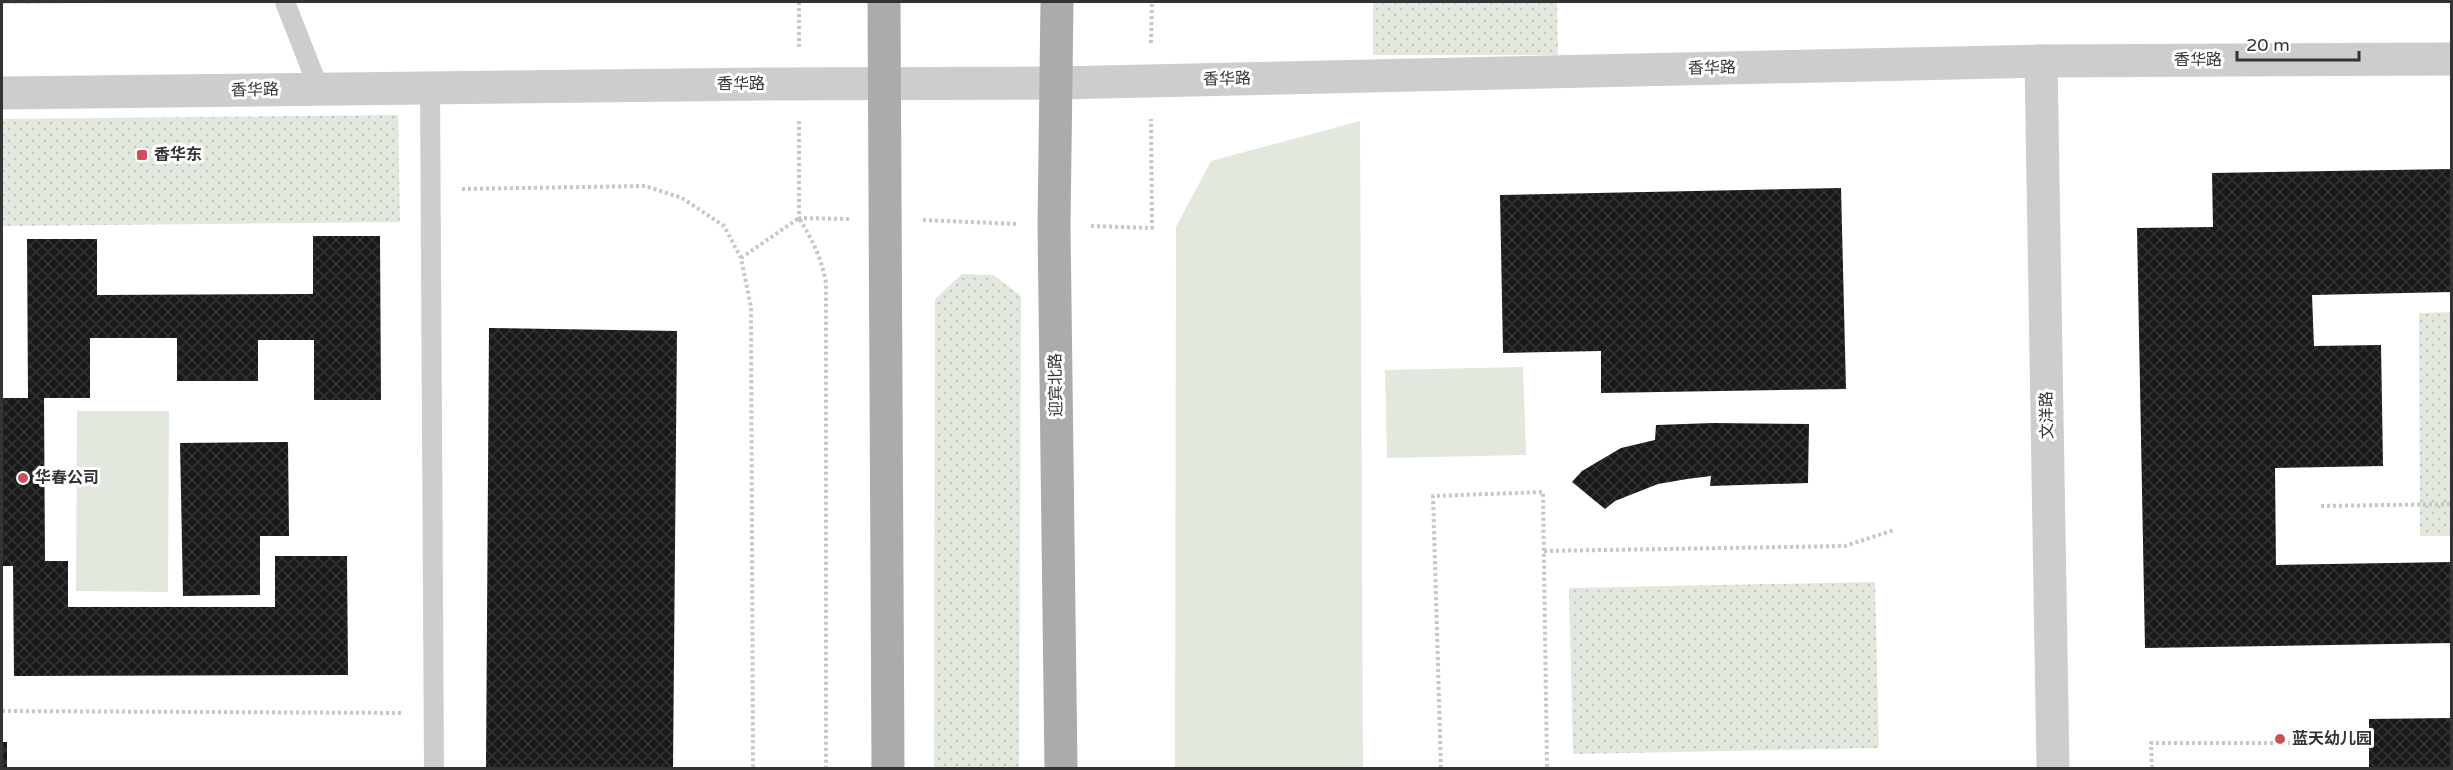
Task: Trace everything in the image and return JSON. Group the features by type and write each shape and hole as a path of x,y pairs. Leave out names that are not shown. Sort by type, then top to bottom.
{"main road":[{"path":"884,2 888,768"},
{"name":"迎宾北路","path":"1057,2 1054,225 1061,768"}],"street":[{"name":"香华路","path":"2,93 1056,83 2041,61 2451,59"},
{"name":"文洋路","path":"2041,61 2053,768"}],"lane":[{"path":"285,2 319,89"},
{"path":"430,88 434,768"}],"path":[{"path":"799,2 799,218 817,250 826,283 826,768"},
{"path":"741,258 799,218 1152,228 1152,2"},
{"path":"431,189 645,186 682,198 724,226 741,258 751,307 753,768"},
{"path":"1441,768 1433,496 1543,492 1547,768"},
{"path":"2321,506 2451,504"},
{"path":"1544,551 1845,546 1894,530"},
{"path":"2,711 433,713"},
{"path":"2152,768 2151,742 2340,743"}],"shaded area":[{"path":"2,2 215,2 2,4"},
{"path":"1373,2 1557,2 1558,55 1373,55"},
{"path":"398,115 400,222 2,226 2,119"},
{"path":"1360,121 1363,768 1175,768 1176,227 1211,161"},
{"path":"962,274 993,275 1021,296 1019,768 934,768 935,299"},
{"path":"2451,312 2451,536 2420,536 2419,313"},
{"path":"1523,367 1526,455 1387,458 1385,370"},
{"path":"77,411 169,411 168,592 76,591"},
{"path":"1875,582 1879,748 1573,754 1569,588"}],"building":[{"path":"2452,169 2452,292 2312,295 2314,346 2381,345 2383,466 2275,468 2276,565 2452,562 2452,643 2145,648 2137,228 2213,227 2212,173"},
{"path":"1841,188 1846,389 1601,393 1601,351 1503,353 1500,195"},
{"name":"华春公司","path":"313,236 380,236 381,400 314,400 314,340 258,340 258,381 177,381 177,338 90,338 90,398 44,398 45,561 68,561 68,607 275,607 275,556 347,556 348,675 14,676 13,566 2,566 2,398 28,398 27,239 97,239 97,295 313,294"},
{"path":"489,328 677,331 673,768 486,768"},
{"path":"1809,424 1808,483 1710,486 1711,476 1687,479 1658,484 1615,501 1605,509 1572,482 1582,471 1621,448 1655,440 1656,425"},
{"path":"288,442 289,536 260,536 260,595 183,596 180,443"},
{"path":"2452,718 2452,768 2369,768 2369,719"},
{"path":"2,742 7,742 7,768 2,768"}],"place":[{"name":"香华东","path":"142,155"},
{"name":"华春公司","path":"23,478"},
{"name":"蓝天幼儿园","path":"2280,739"}]}
